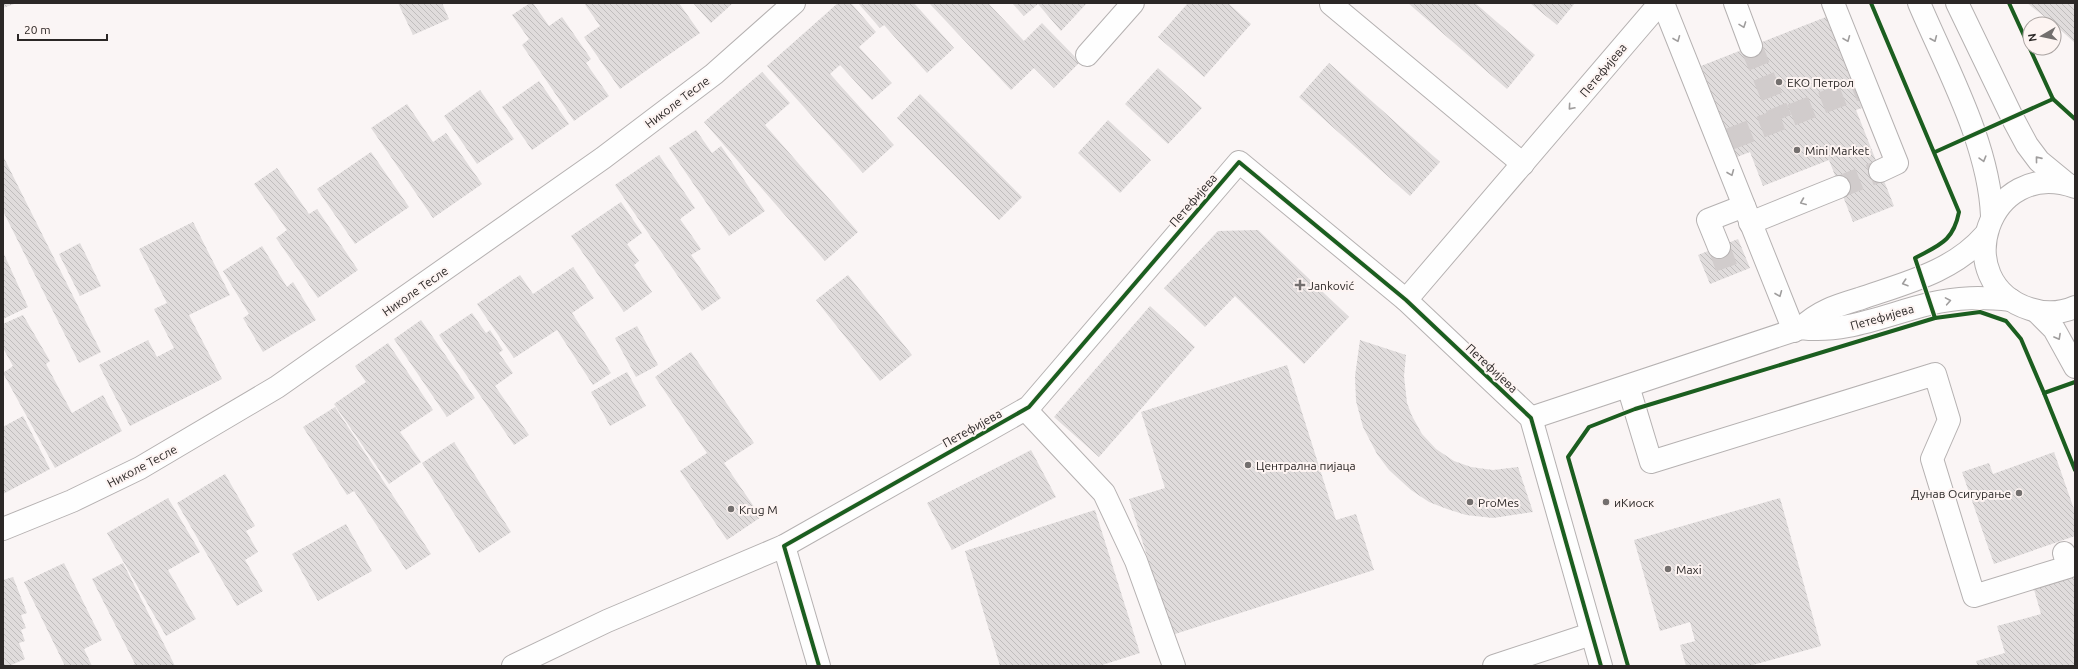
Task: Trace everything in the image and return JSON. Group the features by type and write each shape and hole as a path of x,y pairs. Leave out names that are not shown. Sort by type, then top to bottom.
{"street":[{"name":"Николе Тесле","path":"3,529 72,502 140,468 276,388 603,158 714,74 794,3"},
{"path":"1087,55 1133,3"},
{"path":"1662,3 1724,141 1747,214 1797,330"},
{"name":"Петефијева","path":"1406,300 1662,3"},
{"path":"1735,3 1752,46"},
{"path":"1833,3 1860,88 1897,163 1880,171"},
{"path":"1919,3 1975,133 1987,173 1991,195 1989,226 1984,250 1992,278 2011,300 2036,311 2055,312 2075,307"},
{"path":"1957,3 2027,145 2039,161 2071,186"},
{"path":"1331,4 1522,164"},
{"name":"Петефијева","path":"513,666 607,621 784,546 1026,410 1239,162 1406,300 1531,418 1797,330 1823,311 1922,278 1949,266 1978,244 2005,199 2024,187 2045,182 2071,186"},
{"path":"1719,247 1708,220 1747,214 1839,187"},
{"name":"Петефијева","path":"1797,330 1829,330 1845,327 1930,304 1958,299 1982,296 2011,300"},
{"path":"2036,311 2054,329 2075,367"},
{"path":"1628,386 1651,462 1935,374 1949,420 1932,459 1974,596 2068,566 2064,553"},
{"path":"1026,410 1104,493 1136,561 1174,666"},
{"path":"1531,418 1601,666"},
{"path":"784,546 820,666"},
{"path":"1494,666 1591,634"}],"building":[{"path":"3,3 17,3 3,8"},
{"path":"398,3 442,3 449,19 413,35"},
{"path":"530,3 533,3 549,26 562,17 591,59 586,63 609,96 574,121 522,45 529,39 512,15"},
{"path":"584,3 679,3 700,33 620,89 584,37 600,26"},
{"path":"693,3 733,3 711,23"},
{"path":"838,3 851,3 876,32 859,47 892,83 872,100 840,65 830,74 894,145 863,173 767,66"},
{"path":"858,3 914,3 954,48 927,73 884,25 880,28"},
{"path":"929,3 988,3 1024,41 1042,23 1080,62 1054,88 1034,68 1011,90"},
{"path":"1012,3 1087,3 1061,31 1038,4 1024,16"},
{"path":"1188,3 1228,3 1251,24 1204,77 1158,37"},
{"path":"1408,3 1475,3 1535,55 1507,89"},
{"path":"1530,3 1575,3 1557,25"},
{"path":"2027,3 2075,3 2075,43 2062,31 2062,16 2044,16"},
{"path":"1826,17 1862,108 1856,110 1894,206 1853,222 1829,160 1763,186 1750,152 1737,157 1701,66"},
{"path":"1329,63 1440,162 1410,196 1299,97"},
{"path":"1158,68 1202,108 1168,144 1125,104"},
{"path":"762,72 790,103 765,125 858,232 825,261 704,122"},
{"path":"539,81 569,124 532,150 502,107"},
{"path":"480,90 514,139 477,164 444,116"},
{"path":"920,94 1022,197 999,220 897,118"},
{"path":"407,104 433,142 446,133 482,184 433,218 371,128"},
{"path":"1108,120 1151,160 1120,193 1078,153"},
{"path":"696,130 712,153 721,146 765,211 729,236 669,148"},
{"path":"371,152 409,207 355,244 317,189"},
{"path":"659,155 695,208 680,219 701,249 691,255 721,298 702,311 615,185"},
{"path":"3,156 101,352 79,363 3,211"},
{"path":"277,168 309,214 317,209 358,270 318,298 276,238 287,230 254,184"},
{"path":"621,202 642,233 627,244 639,261 634,265 652,292 624,312 571,236"},
{"path":"193,222 230,295 189,315 222,379 130,426 99,365 148,340 157,357 174,348 154,309 167,303 139,249"},
{"path":"1258,230 1349,317 1304,364 1235,296 1205,327 1164,288 1218,231"},
{"path":"1738,239 1750,268 1710,284 1698,255"},
{"path":"80,243 101,286 80,296 59,254"},
{"path":"262,246 287,287 293,282 316,320 263,352 243,318 249,314 223,271"},
{"path":"3,252 28,307 3,319"},
{"path":"573,267 594,298 572,313 611,373 593,385 557,330 514,358 477,304 520,275 533,294"},
{"path":"848,275 912,355 880,381 816,300"},
{"path":"1150,306 1195,347 1099,457 1054,417"},
{"path":"472,313 486,333 490,330 503,350 499,353 513,373 495,386 529,435 514,445 439,335"},
{"path":"23,315 50,361 46,364 72,413 103,395 122,431 55,468 3,373 13,366 3,348 3,324"},
{"path":"421,320 475,398 447,417 394,339"},
{"path":"637,326 658,365 636,377 615,338"},
{"path":"1360,340 1406,355 1404,376 1407,403 1422,434 1436,449 1454,461 1471,467 1493,470 1518,467 1533,512 1493,518 1466,515 1429,502 1411,490 1389,470 1377,454 1363,427 1356,401 1355,376"},
{"path":"388,343 433,410 400,432 421,462 389,484 334,404 366,382 355,366"},
{"path":"691,352 754,443 724,463 761,517 727,540 680,471 707,453 655,377"},
{"path":"1287,365 1336,520 1356,514 1374,570 1172,635 1129,499 1165,488 1141,412"},
{"path":"627,372 646,406 610,426 591,392"},
{"path":"335,407 431,554 406,570 354,491 347,495 303,427"},
{"path":"23,416 50,469 3,494 3,427"},
{"path":"454,442 511,532 479,553 422,463"},
{"path":"1031,450 1056,497 952,550 927,503"},
{"name":"Дунав Осигурање","path":"2054,452 2075,512 2075,536 1994,564 1962,472 1989,463 1993,474"},
{"path":"225,474 255,526 246,531 258,552 245,560 263,591 237,606 177,503"},
{"path":"168,498 200,552 168,570 196,619 166,636 107,533"},
{"path":"1780,498 1821,646 1749,666 1686,666 1680,645 1695,641 1690,622 1660,631 1634,540"},
{"path":"1095,510 1140,653 1099,666 1000,666 965,551"},
{"path":"346,524 372,571 318,601 292,554"},
{"path":"64,563 102,640 84,649 92,666 65,666 24,582"},
{"path":"123,563 175,666 131,666 135,664 92,579"},
{"path":"2075,574 2075,666 1978,666 1976,661 2005,653 1997,626 2041,614 2033,586"},
{"path":"13,577 27,613 21,615 26,628 21,630 25,641 19,643 25,659 9,666 3,666 3,580"}],"tunnel":[{"path":"1751,46 1781,119"},
{"path":"1730,139 1855,90"},
{"path":"1839,187 1880,171"},
{"path":"1719,247 1727,269"}],"cycle path":[{"path":"1871,3 1959,212 1953,230 1949,236 1938,246 1915,258 1935,318"},
{"path":"2009,3 2053,99 2075,119"},
{"path":"1935,152 2053,99"},
{"path":"819,666 784,546 1029,407 1239,162 1406,300 1531,418 1601,666"},
{"path":"1628,666 1568,457 1589,427 1635,409 1935,318 1980,312 2006,321 2021,339 2044,393 2075,382"},
{"path":"2044,393 2075,470"}],"place":[{"name":"ЕКО Петрол","path":"1779,82"},
{"name":"Mini Market","path":"1797,150"},
{"name":"Janković","path":"1300,285"},
{"name":"Централна пијаца","path":"1248,465"},
{"name":"Дунав Осигурање","path":"2019,493"},
{"name":"ProMes","path":"1470,502"},
{"name":"иКиоск","path":"1606,502"},
{"name":"Krug M","path":"731,509"},
{"name":"Maxi","path":"1668,569"}]}
